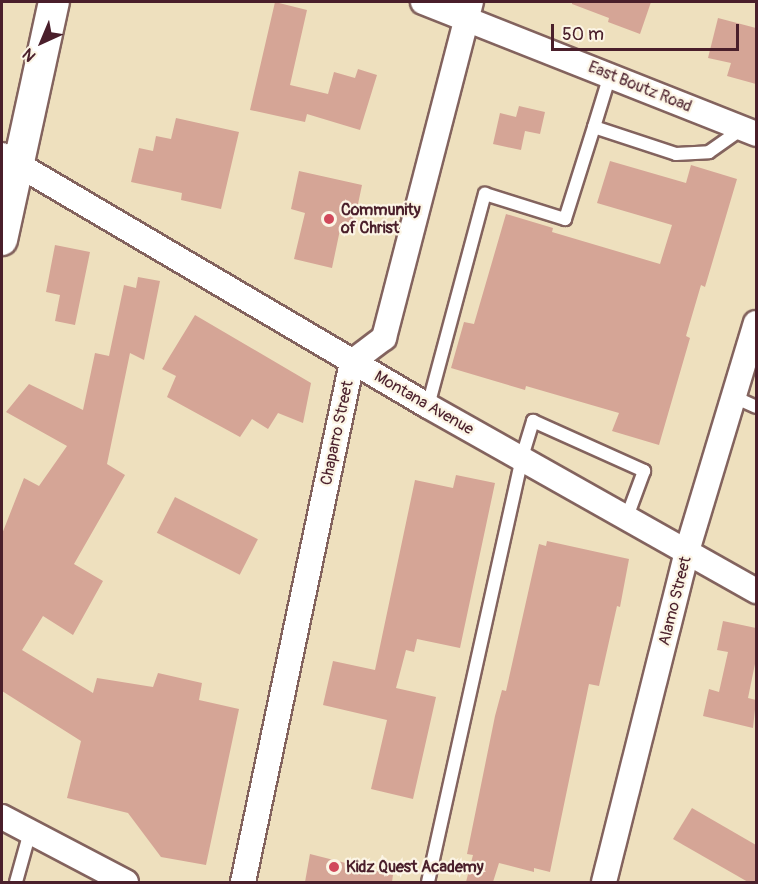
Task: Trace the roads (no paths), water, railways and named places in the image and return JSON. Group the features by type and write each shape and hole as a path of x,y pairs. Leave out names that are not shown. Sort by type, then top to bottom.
{"street":[{"path":"3,228 10,160 54,2"},
{"name":"East Boutz Road","path":"423,2 469,10 610,75 749,131"},
{"name":"Chaparro Street","path":"243,882 352,362 384,338 469,10"},
{"name":"Montana Avenue","path":"10,160 428,406 756,591"},
{"name":"Alamo Street","path":"604,882 687,551 756,322"},
{"path":"2,817 126,882"}],"lane":[{"path":"428,406 485,194 565,219 610,75"},
{"path":"594,128 676,154 709,152 749,131"},
{"path":"734,398 756,407"},
{"path":"428,882 522,458 533,421 644,471 627,517"},
{"path":"16,882 30,832"}],"place":[{"name":"Community of Christ","path":"329,219"},
{"name":"Kidz Quest Academy","path":"334,867"}]}
